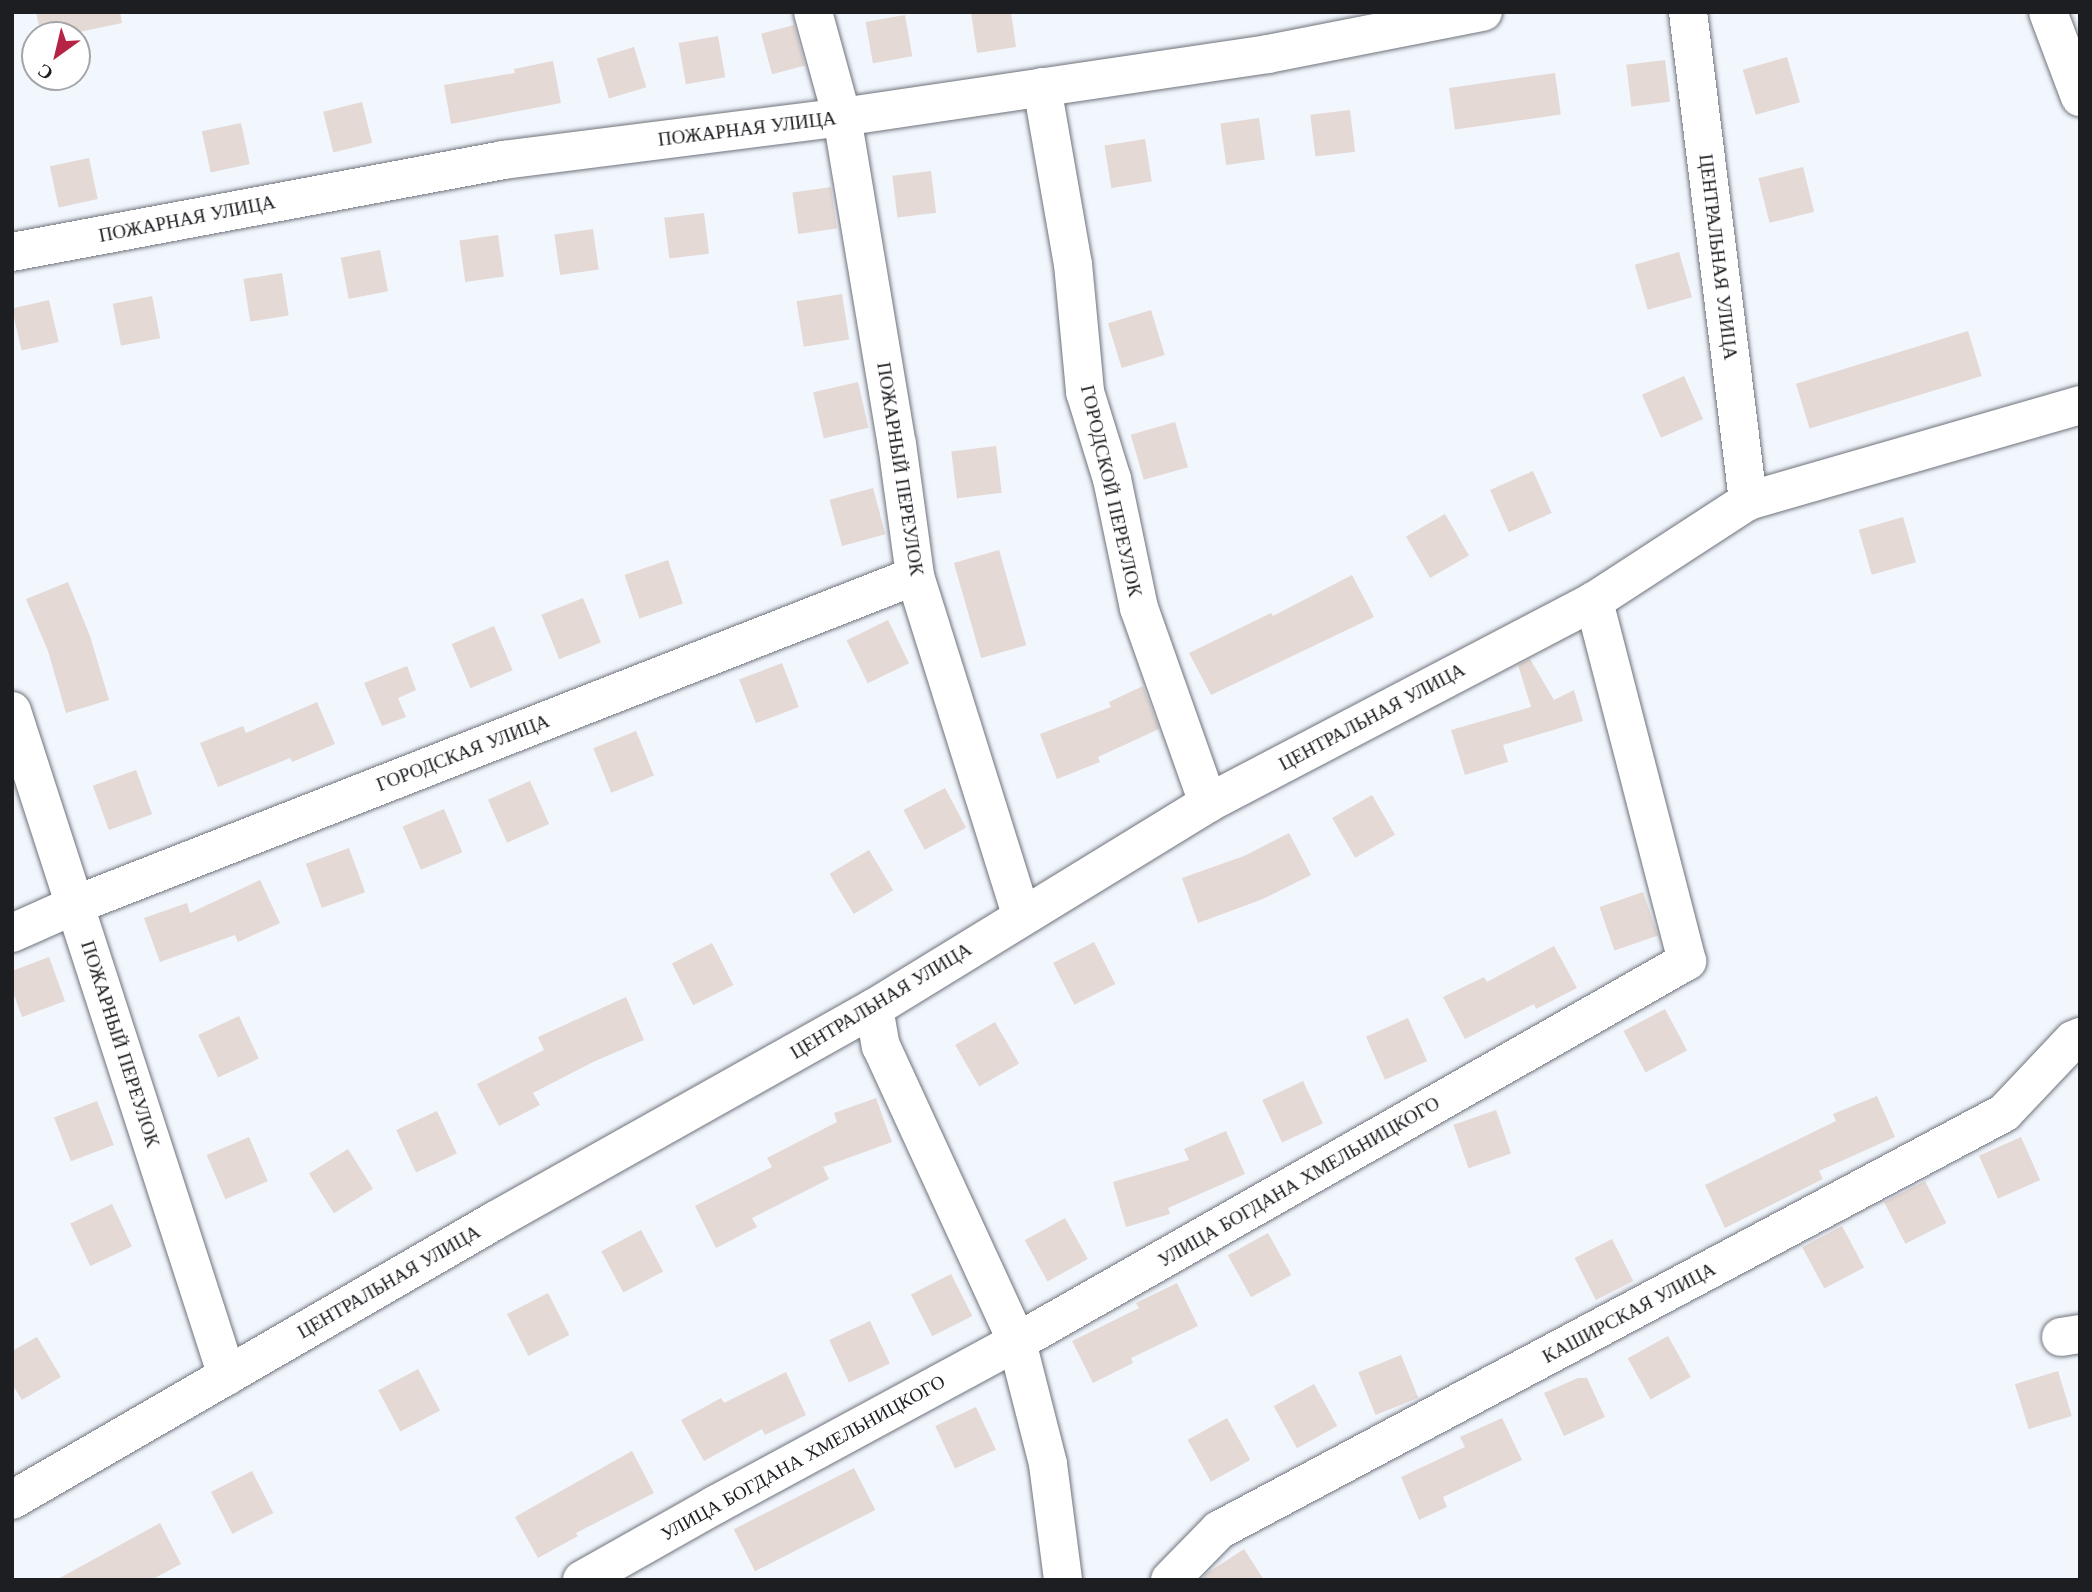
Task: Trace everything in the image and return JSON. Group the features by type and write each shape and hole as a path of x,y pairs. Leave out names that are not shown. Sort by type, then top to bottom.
{"street":[{"name":"ПОЖАРНЫЙ ПЕРЕУЛОК","path":"813,12 842,117 897,444 915,576 1022,917"},
{"name":"ПОЖАРНАЯ УЛИЦА","path":"12,252 503,160 842,117 1268,54 1483,12"},
{"name":"ЦЕНТРАЛЬНАЯ УЛИЦА","path":"1688,12 1748,501"},
{"path":"2048,12 2080,97"},
{"name":"ГОРОДСКОЙ ПЕРЕУЛОК","path":"1042,88 1073,264 1085,392 1112,480 1139,608 1208,803"},
{"name":"ЦЕНТРАЛЬНАЯ УЛИЦА","path":"12,1500 496,1220 874,1008 1208,803 1594,601 1748,501 2080,405"},
{"name":"ГОРОДСКАЯ УЛИЦА","path":"12,933 75,905 915,576"},
{"name":"УЛИЦА БОГДАНА ХМЕЛЬНИЦКОГО","path":"582,1580 727,1498 1017,1342 1687,961 1594,601"},
{"name":"ПОЖАРНЫЙ ПЕРЕУЛОК","path":"12,711 227,1376"},
{"path":"874,1008 881,1046 1017,1342 1048,1464 1063,1580"},
{"name":"КАШИРСКАЯ УЛИЦА","path":"1170,1580 1219,1530 2004,1113 2077,1049"}],"building":[{"path":"36,12 120,12 122,23 91,30 91,21 38,21"},
{"path":"971,12 1011,12 1016,47 977,53"},
{"path":"905,15 912,56 873,63 866,22"},
{"path":"794,25 805,66 772,74 761,34"},
{"path":"718,36 725,77 686,84 679,43"},
{"path":"634,47 646,87 609,99 597,58"},
{"path":"1787,57 1800,102 1756,115 1743,70"},
{"path":"1665,60 1670,102 1631,106 1626,65"},
{"path":"553,61 561,103 451,124 444,85 515,73 514,69"},
{"path":"1555,73 1561,115 1455,129 1449,88"},
{"path":"362,102 372,143 333,152 323,112"},
{"path":"1350,110 1355,152 1315,157 1310,115"},
{"path":"1259,118 1265,160 1226,165 1220,123"},
{"path":"241,123 250,164 211,172 202,131"},
{"path":"1145,139 1152,181 1111,188 1105,145"},
{"path":"89,158 98,199 59,207 50,166"},
{"path":"1803,167 1814,212 1769,223 1758,178"},
{"path":"931,171 936,213 897,217 892,176"},
{"path":"831,187 837,229 798,234 792,192"},
{"path":"704,213 709,254 669,259 664,218"},
{"path":"593,229 599,270 560,275 554,234"},
{"path":"498,235 504,277 465,282 459,240"},
{"path":"380,250 388,291 349,299 341,258"},
{"path":"1679,252 1692,297 1648,310 1635,265"},
{"path":"282,273 289,315 250,322 243,279"},
{"path":"842,294 849,339 804,347 797,301"},
{"path":"152,296 160,338 121,346 113,304"},
{"path":"49,300 59,342 22,350 12,309"},
{"path":"1151,310 1165,355 1122,368 1108,323"},
{"path":"1968,331 1982,376 1810,429 1796,384"},
{"path":"1684,376 1703,419 1661,438 1642,395"},
{"path":"858,382 869,428 824,438 813,392"},
{"path":"1175,422 1188,467 1144,480 1131,435"},
{"path":"996,446 1002,493 957,498 951,451"},
{"path":"1533,471 1552,513 1509,532 1490,490"},
{"path":"873,488 885,534 842,546 830,500"},
{"path":"1445,514 1469,556 1430,578 1406,536"},
{"path":"1903,517 1916,562 1872,575 1859,530"},
{"path":"999,550 1026,645 981,658 954,563"},
{"path":"668,560 683,603 639,618 625,575"},
{"path":"1352,575 1374,617 1211,695 1189,653 1271,613 1273,616"},
{"path":"68,582 90,636 109,700 66,713 48,651 26,599"},
{"path":"583,598 601,643 559,659 541,615"},
{"path":"888,620 909,663 868,683 847,640"},
{"path":"494,626 513,670 470,688 452,644"},
{"path":"1530,659 1554,700 1574,690 1583,721 1503,745 1508,762 1465,775 1451,730 1531,707 1518,665"},
{"path":"782,663 799,707 756,723 739,679"},
{"path":"407,666 416,690 398,698 406,717 382,726 364,683"},
{"path":"1143,686 1159,729 1098,757 1100,762 1057,779 1040,734 1111,707 1109,702"},
{"path":"317,702 335,744 292,762 290,758 218,787 200,743 243,726 246,733"},
{"path":"636,731 654,776 611,793 593,748"},
{"path":"136,770 152,814 109,830 93,786"},
{"path":"530,781 549,824 507,843 488,800"},
{"path":"945,788 966,828 925,850 904,810"},
{"path":"1372,795 1395,835 1355,858 1332,818"},
{"path":"444,809 462,852 421,870 403,827"},
{"path":"1289,833 1311,875 1263,899 1198,923 1182,878 1244,856"},
{"path":"349,848 365,892 322,908 306,864"},
{"path":"869,850 893,890 854,914 830,874"},
{"path":"260,880 280,923 238,942 235,935 160,962 144,918 187,903 190,913"},
{"path":"1643,892 1658,935 1614,950 1600,907"},
{"path":"1094,942 1115,984 1074,1005 1053,963"},
{"path":"712,943 733,985 693,1005 672,963"},
{"path":"1554,946 1577,988 1536,1009 1534,1004 1465,1039 1443,997 1484,977 1487,982"},
{"path":"49,957 65,1001 22,1017 12,989 12,971"},
{"path":"626,997 644,1040 593,1062 533,1093 540,1105 499,1126 477,1084 544,1050 538,1037"},
{"path":"1665,1009 1687,1050 1646,1073 1624,1031"},
{"path":"239,1016 259,1059 218,1078 198,1035"},
{"path":"1408,1018 1427,1061 1385,1080 1366,1037"},
{"path":"995,1022 1019,1064 979,1087 955,1045"},
{"path":"1303,1081 1323,1124 1282,1143 1262,1100"},
{"path":"1877,1096 1895,1137 1819,1171 1823,1179 1725,1228 1705,1185 1836,1121 1833,1114"},
{"path":"876,1098 892,1142 823,1167 829,1179 752,1218 757,1227 716,1248 695,1206 772,1167 767,1158 837,1122 834,1113"},
{"path":"97,1101 114,1145 71,1161 54,1117"},
{"path":"1496,1110 1511,1153 1468,1168 1453,1125"},
{"path":"437,1111 457,1154 416,1173 396,1130"},
{"path":"1226,1131 1245,1174 1168,1208 1170,1214 1126,1227 1113,1182 1189,1160 1184,1149"},
{"path":"249,1137 268,1181 225,1199 207,1155"},
{"path":"2021,1137 2040,1180 1998,1199 1979,1156"},
{"path":"348,1149 373,1189 334,1213 309,1173"},
{"path":"1925,1181 1946,1223 1905,1244 1884,1202"},
{"path":"112,1204 132,1247 90,1266 70,1223"},
{"path":"1065,1218 1088,1259 1048,1281 1025,1240"},
{"path":"1842,1226 1864,1267 1824,1289 1802,1247"},
{"path":"641,1230 663,1271 623,1293 601,1251"},
{"path":"1268,1233 1291,1275 1251,1297 1228,1255"},
{"path":"1612,1239 1633,1281 1596,1300 1575,1258"},
{"path":"951,1274 972,1316 932,1336 911,1294"},
{"path":"1177,1283 1198,1326 1131,1358 1133,1363 1093,1383 1072,1341 1139,1308 1136,1303"},
{"path":"548,1293 569,1335 528,1356 507,1314"},
{"path":"870,1321 890,1364 849,1383 829,1340"},
{"path":"1668,1336 1691,1377 1651,1399 1628,1358"},
{"path":"37,1337 61,1377 22,1400 12,1384 12,1351"},
{"path":"1401,1355 1418,1398 1376,1415 1358,1372"},
{"path":"418,1369 440,1410 400,1432 378,1390"},
{"path":"2058,1371 2072,1416 2029,1429 2015,1384"},
{"path":"786,1372 806,1415 765,1435 762,1429 704,1461 681,1420 721,1398 724,1403"},
{"path":"1578,1378 1587,1378 1605,1417 1564,1436 1544,1393"},
{"path":"1314,1384 1337,1426 1297,1448 1274,1406"},
{"path":"976,1407 996,1450 955,1469 935,1426"},
{"path":"1227,1418 1250,1460 1211,1482 1188,1440"},
{"path":"1502,1418 1522,1460 1443,1497 1447,1507 1419,1520 1401,1477 1465,1447 1460,1437"},
{"path":"632,1451 654,1493 576,1533 578,1536 538,1558 515,1517"},
{"path":"854,1468 875,1510 755,1571 734,1529"},
{"path":"252,1471 273,1513 232,1534 211,1492"},
{"path":"160,1523 181,1564 151,1580 56,1580"},
{"path":"1244,1549 1264,1580 1201,1580 1206,1574"}]}
